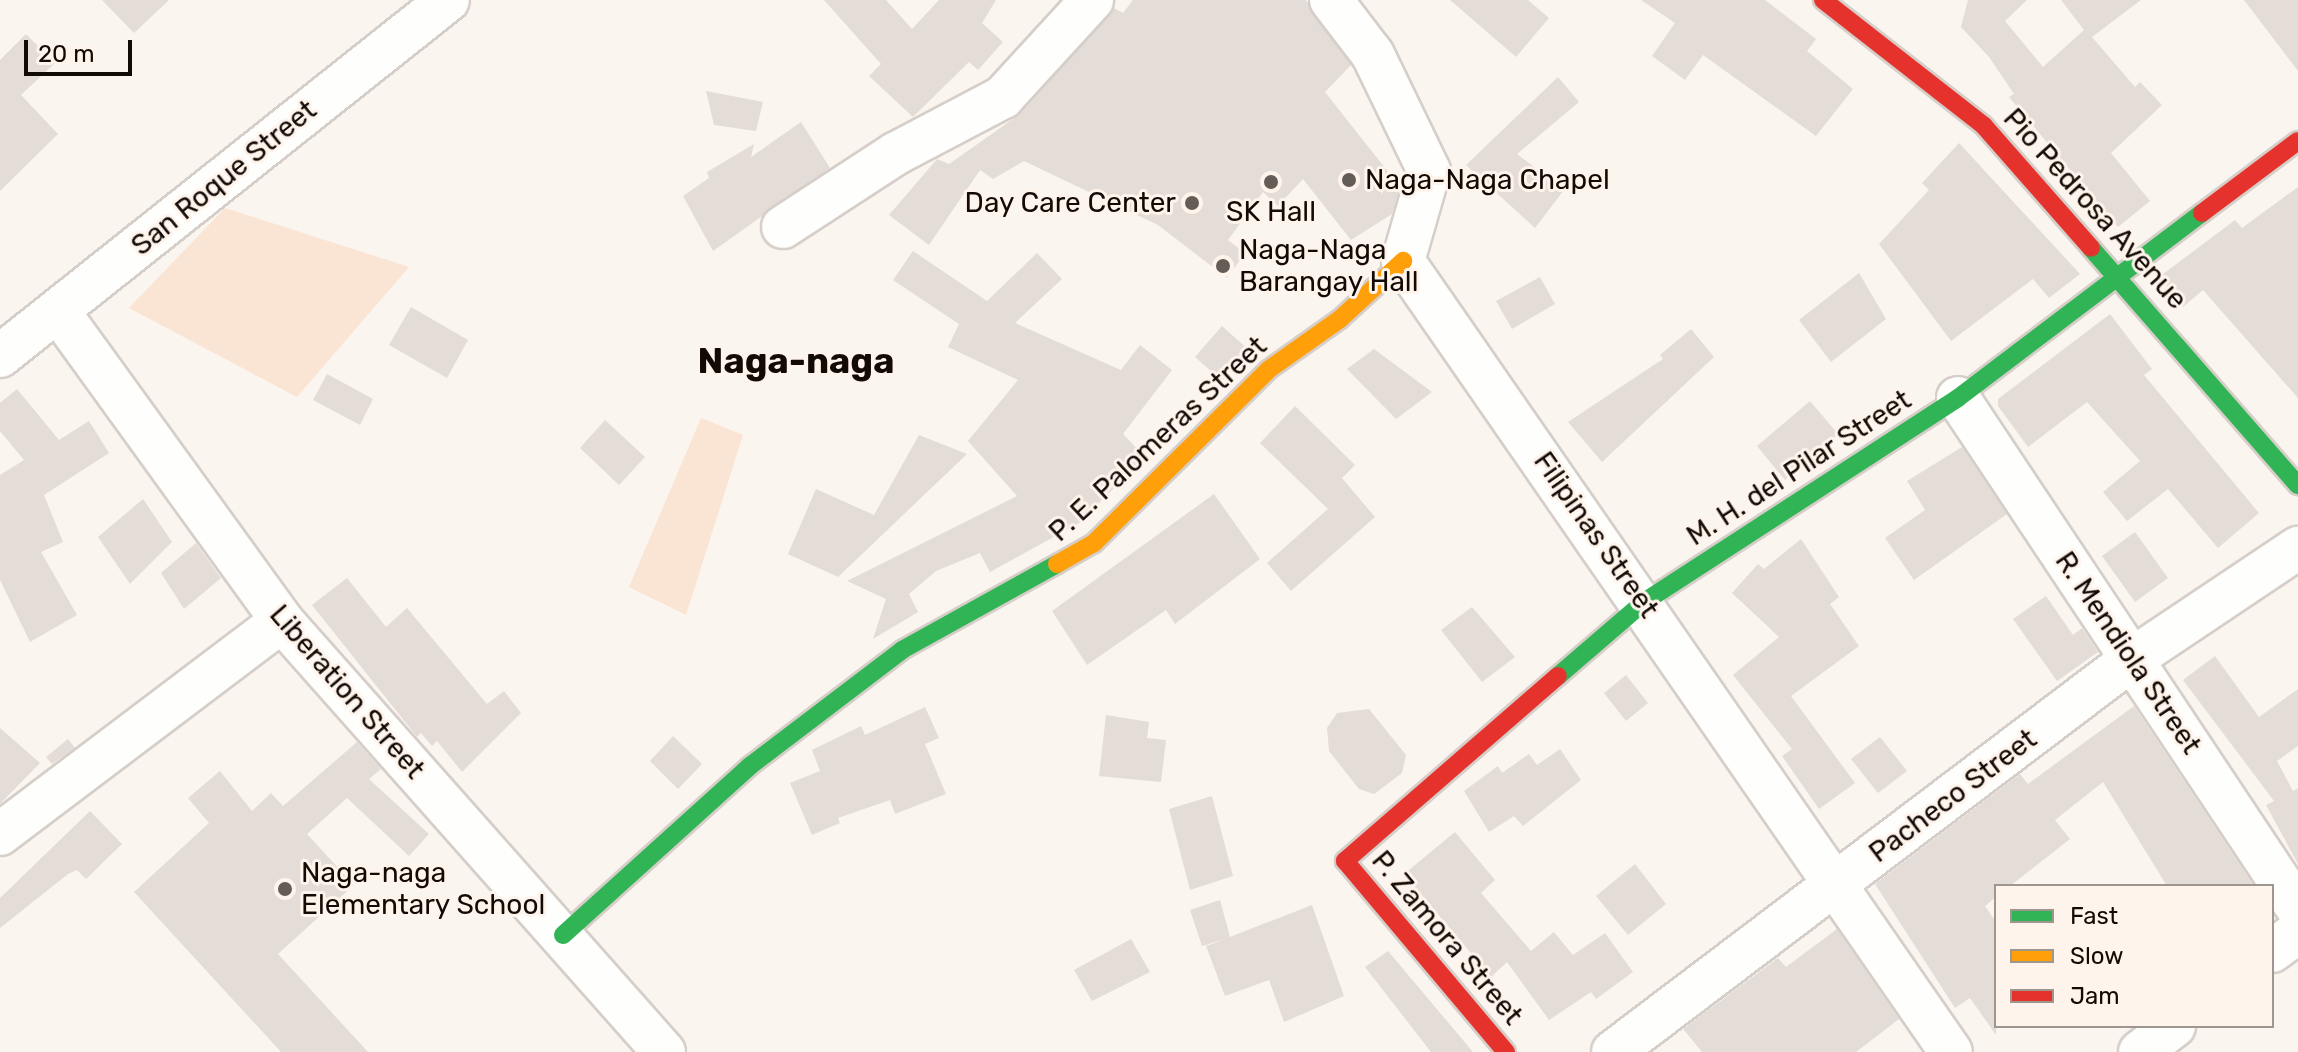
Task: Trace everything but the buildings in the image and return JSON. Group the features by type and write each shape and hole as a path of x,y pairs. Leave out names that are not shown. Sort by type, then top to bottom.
{"street":[{"name":"San Roque Street","path":"0,356 448,0"},
{"path":"783,227 895,154 1003,97 1092,0"},
{"path":"1331,0 1373,55 1429,171 1403,261"},
{"name":"Pio Pedrosa Avenue","path":"1823,0 1984,126 2119,276 2298,485"},
{"name":"M. H. del Pilar Street","path":"1345,861 1644,602 1958,398 2298,141"},
{"name":"Filipinas Street","path":"1403,261 1644,602 1951,1052"},
{"name":"P. E. Palomeras Street","path":"563,935 750,766 902,650 1094,543 1268,370 1340,319 1403,261"},
{"name":"Liberation Street","path":"58,311 282,621 664,1052"},
{"name":"R. Mendiola Street","path":"1958,398 2298,909"},
{"name":"Pacheco Street","path":"1613,1052 2132,659 2298,548"},
{"path":"0,834 282,621"},
{"name":"P. Zamora Street","path":"1345,861 1506,1052"},
{"path":"2274,950 2298,932"},
{"path":"2140,1052 2171,1028"}],"shaded area":[{"path":"225,208 409,267 297,397 129,308"},
{"path":"701,418 743,435 686,615 629,587"}],"traffic: fast":[{"path":"1558,676 1644,602 1958,398 2202,213"},
{"path":"2091,248 2298,485"},
{"path":"563,935 750,766 902,650 1057,564"}],"traffic: slow":[{"path":"1057,564 1094,543 1268,370 1340,319 1403,261"}],"traffic: jam":[{"path":"1823,0 1984,126 2091,248"},
{"path":"2202,213 2298,141"},
{"path":"1506,1052 1345,861 1558,676"}],"place":[{"name":"Naga-Naga Chapel","path":"1349,180"},
{"name":"SK Hall","path":"1271,182"},
{"name":"Day Care Center","path":"1192,203"},
{"name":"Naga-Naga Barangay Hall","path":"1223,266"},
{"name":"Naga-naga Elementary School","path":"285,889"}],"district":[{"name":"Naga-naga","path":"796,361"}]}
